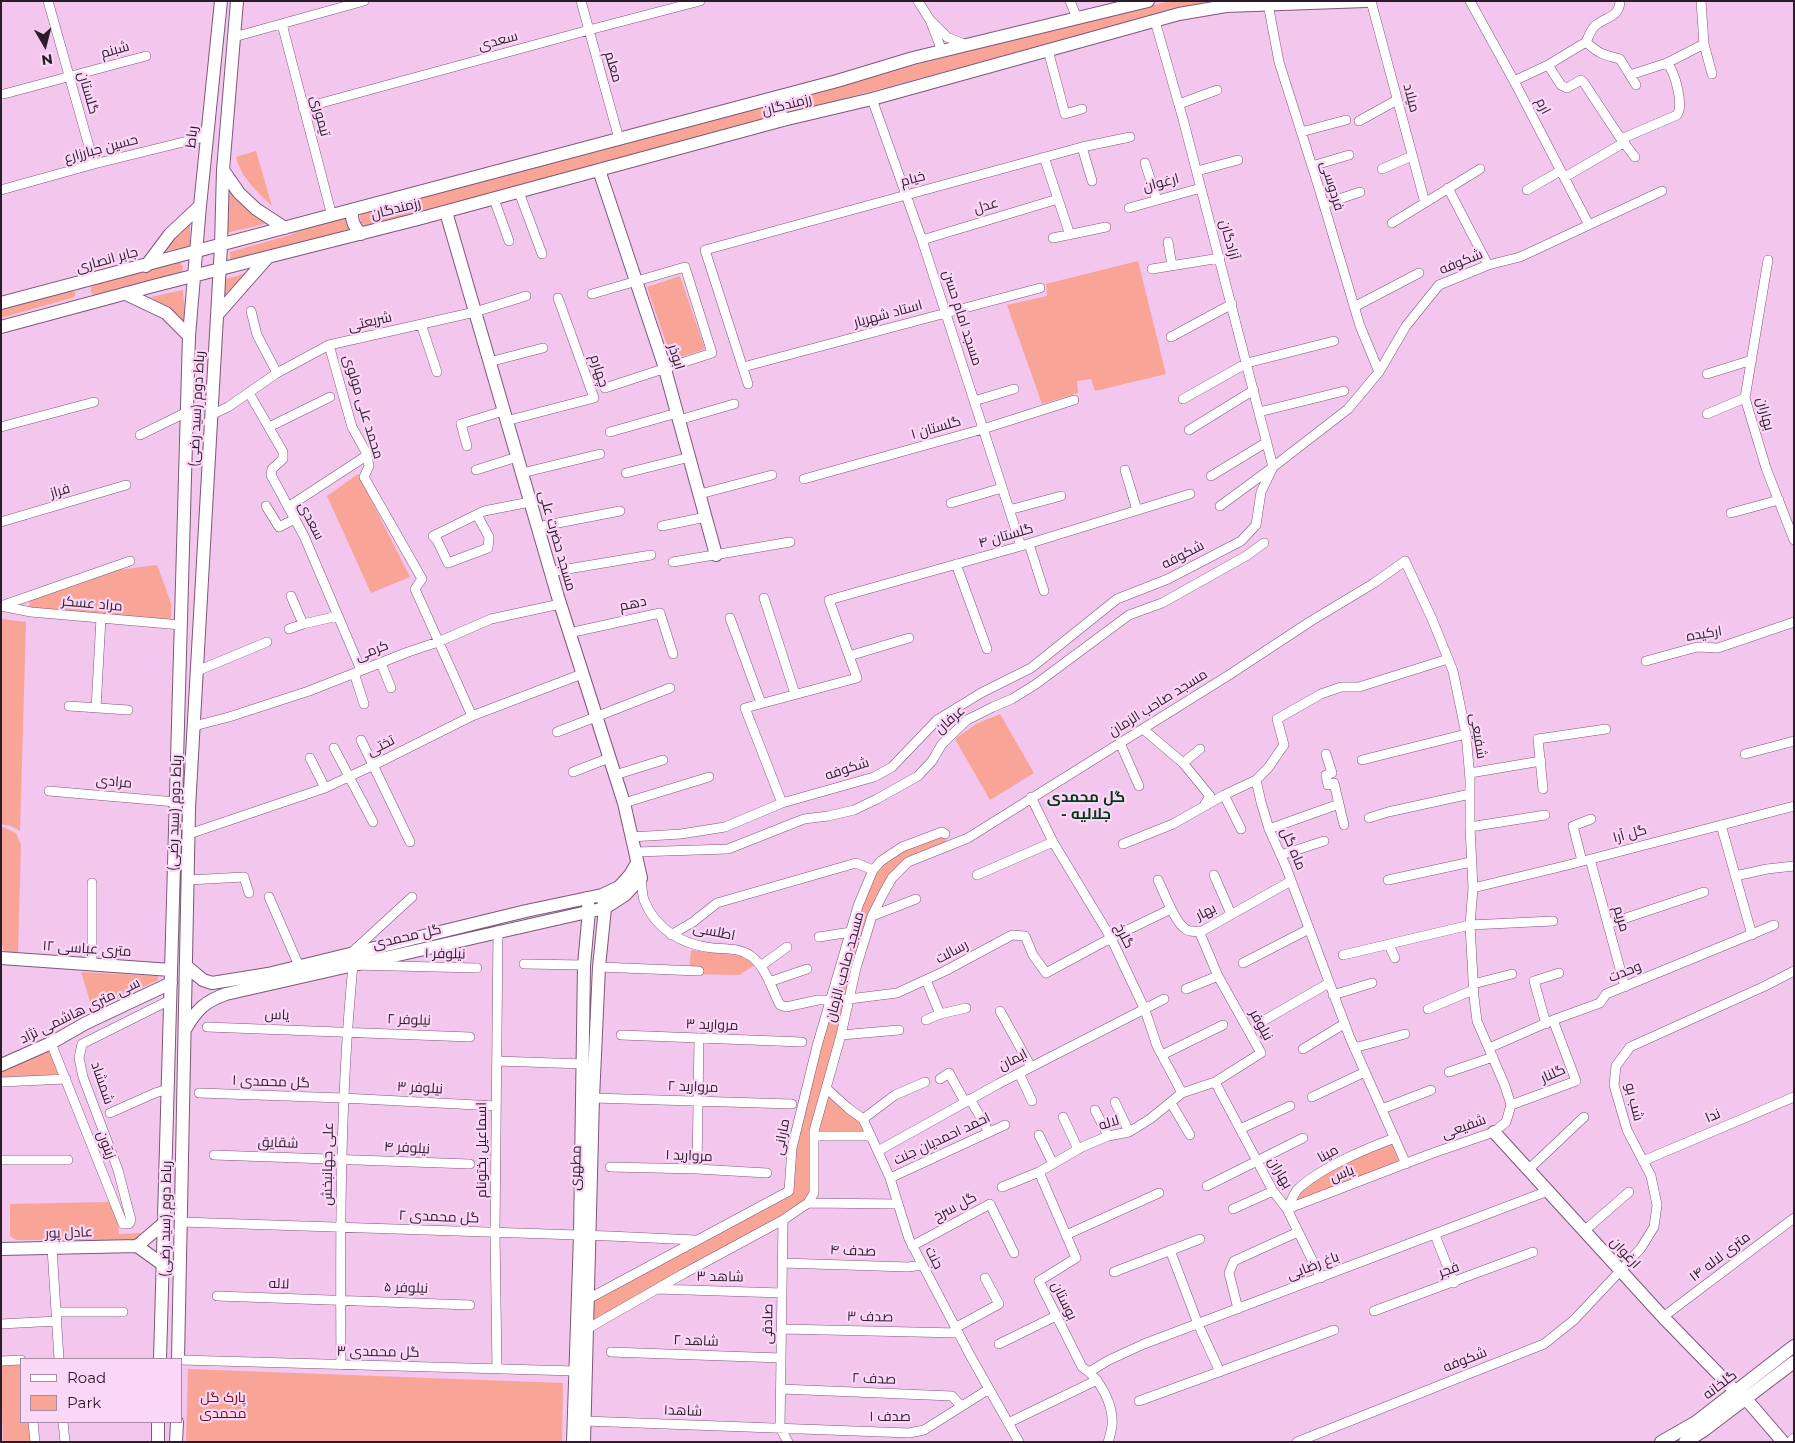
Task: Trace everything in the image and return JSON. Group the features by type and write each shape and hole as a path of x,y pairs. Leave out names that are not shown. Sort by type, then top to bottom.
{"main road":[{"name":"رباط","path":"194,276 221,1"},
{"path":"1,327 220,270 224,170 237,1"},
{"name":"رزمندگان","path":"221,246 775,98 942,51 1077,18 1120,4 1148,1"},
{"name":"رزمندگان","path":"220,270 446,212 783,120 872,99 1179,14 1226,6 1366,1"},
{"path":"775,98 783,120"},
{"path":"224,170 239,193 256,209 286,228"},
{"name":"ابوذر","path":"599,170 664,368 716,555"},
{"path":"146,266 166,239 200,206"},
{"path":"352,211 351,218 354,226 361,234"},
{"name":"مسجد حضرت علی","path":"446,212 550,572 624,803 641,878"},
{"name":"جابر انصاری","path":"1,303 221,246"},
{"path":"217,315 268,257"},
{"name":"رباط دوم (سید رضی)","path":"180,1358 189,834 220,270"},
{"name":"رباط دوم (سید رضی)","path":"160,1358 189,336 194,276"},
{"path":"78,284 85,292 84,305"},
{"path":"126,294 166,313 189,336"},
{"path":"184,502 206,503"},
{"name":"گل محمدی","path":"185,1030 195,1012 212,999 226,994 352,959 602,895 619,886 630,875 636,857"},
{"name":"گل محمدی","path":"212,983 268,974 298,966 352,959 605,908 625,895 641,878"},
{"name":"مطهری","path":"573,1442 575,1371 585,1235 599,967 605,908 602,895"},
{"name":"مطهری","path":"584,1442 588,1299 585,1235 583,1064 584,965 590,911 587,898"},
{"name":"۱۲ متری عباسی","path":"1,958 171,970"},
{"path":"186,966 203,980 212,983 208,986 207,991 212,999"},
{"name":"سی متری هاشمی نژاد","path":"1,1065 51,1043 171,983"},
{"path":"168,1089 184,1090"},
{"name":"ارغوان","path":"1494,1132 1663,1317 1741,1398"},
{"path":"162,1264 138,1246 164,1223"},
{"name":"عادل پور","path":"1,1250 138,1246"},
{"name":"گلخانه","path":"1686,1442 1703,1431 1741,1398 1794,1346"},
{"name":"گلخانه","path":"1661,1442 1741,1398 1794,1362"},
{"path":"1741,1398 1775,1442"},
{"path":"1741,1398 1783,1442"},
{"path":"158,1423 158,1442"},
{"path":"176,1442 177,1423"}],"street":[{"name":"گلستان","path":"48,1 94,164"},
{"path":"234,37 364,1"},
{"name":"معلم","path":"581,1 619,139"},
{"name":"سعدی","path":"303,108 700,1"},
{"path":"918,1 930,20 942,51"},
{"path":"1070,1 1077,18"},
{"name":"میلاد","path":"1371,1 1425,203"},
{"name":"ارم","path":"1470,1 1589,225"},
{"path":"1514,81 1548,65 1586,42 1592,29 1598,23 1617,13 1620,8 1620,1"},
{"path":"1701,1 1704,44 1712,74"},
{"name":"فردوسی","path":"1268,4 1279,62 1360,326 1379,372"},
{"path":"930,20 947,37 966,45"},
{"name":"آزادگان","path":"1155,21 1197,171 1273,467"},
{"name":"تیموری","path":"282,24 332,216"},
{"path":"1586,42 1599,54 1620,59 1636,85"},
{"path":"1630,75 1668,63 1704,44"},
{"path":"1048,50 1065,114 1082,109"},
{"name":"شبنم","path":"4,94 146,56"},
{"path":"1527,190 1563,174 1623,140 1679,112 1675,79 1672,68 1668,63"},
{"path":"1548,65 1564,87 1567,88 1581,80 1584,83 1635,158"},
{"path":"1179,104 1217,90"},
{"name":"مسجد امام حسن","path":"872,99 907,195 1002,488 1044,591"},
{"path":"1359,121 1397,100"},
{"path":"1301,132 1346,120"},
{"name":"حسین جبارزارع","path":"1,190 94,164 208,136"},
{"name":"خیام","path":"743,367 705,250 1082,147 1130,137"},
{"path":"1082,147 1092,181"},
{"path":"1312,166 1349,155"},
{"path":"1382,169 1412,156"},
{"path":"1044,158 1070,235"},
{"path":"1197,171 1238,160"},
{"path":"1145,162 1157,200"},
{"path":"1392,223 1480,169"},
{"name":"ارغوان","path":"1129,208 1201,188"},
{"path":"1448,188 1488,264"},
{"name":"شکوفه","path":"631,837 681,834 725,827 782,803 874,776 892,766 937,720 981,693 1031,668 1118,600 1176,575 1241,541 1256,525 1261,492 1273,467 1348,409 1379,372 1406,326 1439,285 1488,264 1520,256 1662,191"},
{"path":"519,192 542,254"},
{"path":"1324,204 1360,192"},
{"path":"494,199 509,241"},
{"name":"عدل","path":"922,240 1058,199"},
{"path":"1053,238 1106,227"},
{"path":"1168,242 1172,266"},
{"path":"1152,269 1220,258"},
{"name":"بهاران","path":"1768,260 1745,398 1766,468 1794,540"},
{"path":"592,294 685,267 712,353 605,388"},
{"path":"1354,307 1419,273"},
{"name":"استاد شهریار","path":"743,367 1040,288"},
{"name":"شریعتی","path":"211,415 228,407 277,373 329,345 475,312 526,296"},
{"name":"چهارم","path":"505,416 594,398 558,298"},
{"path":"1171,337 1232,304"},
{"path":"250,311 258,336 277,373"},
{"path":"421,324 437,372"},
{"path":"1183,399 1247,363 1334,341"},
{"name":"محمد علی مولوی","path":"329,345 352,427 369,466 364,478 422,580 415,589 472,716"},
{"path":"489,362 543,348"},
{"path":"1707,374 1752,360"},
{"path":"743,367 748,384"},
{"path":"974,401 1014,389"},
{"path":"1190,430 1254,390"},
{"path":"1259,412 1344,391"},
{"name":"سعدی","path":"248,393 283,452 283,459 272,469 271,476 304,536 338,616 357,672 364,704"},
{"path":"269,428 330,397"},
{"path":"1708,414 1745,398"},
{"name":"گلستان ۱","path":"804,479 983,429 1074,400"},
{"path":"1,427 94,402"},
{"path":"610,432 734,404"},
{"path":"140,435 187,412"},
{"path":"467,446 461,424 505,416"},
{"path":"1211,476 1267,442"},
{"path":"522,473 600,454"},
{"path":"288,507 366,456"},
{"path":"476,470 517,457"},
{"path":"626,473 690,457"},
{"path":"1220,506 1273,467"},
{"path":"1124,470 1137,510"},
{"path":"700,494 772,475"},
{"name":"فراز","path":"1,522 126,485"},
{"path":"951,503 1002,488"},
{"name":"گلستان ۴","path":"850,656 829,600 1025,545 1190,494"},
{"path":"1010,510 1061,496"},
{"path":"1731,513 1779,500"},
{"path":"477,515 489,537 488,548 448,564 437,540 433,536 484,511 530,502"},
{"path":"266,506 279,527 295,518"},
{"path":"1783,512 1794,509"},
{"path":"537,527 620,511"},
{"path":"662,526 706,517"},
{"path":"673,562 790,542"},
{"name":"عرفان","path":"636,857 728,848 804,820 854,810 878,799 918,776 932,761 942,744 967,720 1012,699 1036,684 1129,616 1170,599 1246,556 1264,542"},
{"path":"550,572 651,555"},
{"path":"1,606 130,560"},
{"name":"شفیعی","path":"1405,561 1432,619 1452,671 1466,734 1470,773 1472,888 1470,925 1477,1022 1505,1086 1511,1105 1506,1122 1494,1132 1406,1164"},
{"name":"مسجد صاحب الزمان","path":"808,1203 814,1193 814,1132 841,1035 856,968 872,916 892,878 908,862 968,838 1374,583 1405,561"},
{"path":"956,564 987,649"},
{"path":"291,596 303,624"},
{"path":"764,598 796,694"},
{"name":"کرمی","path":"194,726 230,717 309,691 438,642 491,619 560,604"},
{"name":"مراد عسکر","path":"1,606 31,612 181,625"},
{"name":"دهم","path":"569,632 660,612 673,654"},
{"path":"288,629 338,616"},
{"path":"96,708 101,618"},
{"path":"730,618 761,703"},
{"name":"ارکیده","path":"1646,661 1697,647 1718,648 1794,622"},
{"path":"782,803 745,708 857,678 850,656 909,638"},
{"path":"197,671 268,642"},
{"path":"1123,844 1172,824 1224,795 1256,780 1268,768 1284,745 1277,719 1321,694 1341,687 1358,687 1448,660"},
{"path":"381,663 391,688"},
{"name":"تختی","path":"189,834 325,788 351,777 472,716 582,674"},
{"path":"557,732 670,688"},
{"path":"69,706 128,710"},
{"path":"1543,790 1538,739 1606,728"},
{"path":"1142,729 1183,763 1210,796 1205,805"},
{"path":"1362,760 1466,734"},
{"path":"361,740 410,842"},
{"path":"1745,754 1794,740"},
{"path":"1120,743 1139,786"},
{"path":"334,748 351,777 373,822"},
{"path":"1183,763 1200,748"},
{"path":"1326,754 1332,773 1326,776 1328,784 1334,783 1344,825"},
{"path":"310,758 325,788"},
{"path":"573,772 610,758"},
{"path":"615,775 663,760"},
{"path":"1470,773 1541,761"},
{"path":"624,803 709,777"},
{"name":"ماه گل","path":"1256,780 1269,830 1291,881 1344,1024 1406,1164"},
{"name":"مرادی","path":"49,791 176,802"},
{"path":"1369,818 1470,794"},
{"path":"1224,795 1241,829"},
{"name":"گلرخ","path":"1031,797 1053,842 1111,938 1162,1054 1182,1093"},
{"path":"1269,830 1340,804"},
{"name":"گل آرا","path":"1472,888 1794,806"},
{"path":"1470,827 1545,815"},
{"name":"مریم","path":"1591,819 1573,826 1608,924 1625,987"},
{"path":"1721,825 1752,935"},
{"name":"مارانی","path":"588,1299 789,1191 792,1148 830,998 858,906 873,870 881,860 902,847 942,832 946,834"},
{"path":"1281,856 1324,840"},
{"path":"977,876 1053,842"},
{"path":"1388,880 1471,862"},
{"path":"671,935 693,922 717,903 856,863 873,870"},
{"path":"1735,876 1767,869 1794,866"},
{"path":"1214,875 1231,914"},
{"path":"188,880 244,877 249,893"},
{"name":"اطلسی","path":"641,878 644,899 650,912 654,919 671,935 695,946 733,949 749,954 762,965"},
{"name":"بهار","path":"1158,880 1171,908 1183,927 1193,932 1198,932 1291,881"},
{"path":"92,883 92,964"},
{"path":"1608,924 1704,892"},
{"path":"270,897 298,966"},
{"path":"352,959 412,897"},
{"path":"872,916 916,900"},
{"path":"1111,938 1171,908"},
{"path":"1343,955 1470,925 1553,921"},
{"name":"وحدت","path":"1449,1072 1491,1053 1550,1022 1600,1003 1606,994 1774,925"},
{"path":"1243,963 1309,929"},
{"name":"اسماعیل بختونام","path":"497,1369 495,1233 498,931"},
{"path":"819,937 851,932"},
{"name":"نیلوفر","path":"1182,1093 1215,1082 1260,1053 1218,976 1198,932"},
{"name":"رسالت","path":"850,999 897,994 1012,935 1025,936 1033,954 1046,973 1111,938"},
{"path":"1389,945 1395,958"},
{"path":"787,947 762,965 780,1005 786,1007 830,998 850,999"},
{"name":"نیلوفر ۱","path":"352,959 476,968"},
{"name":"علی جهانبخش","path":"341,1365 343,1098 352,959"},
{"path":"524,964 584,965"},
{"path":"599,967 699,971"},
{"path":"769,982 806,970"},
{"name":"شب بو","path":"1621,1270 1641,1248 1654,1227 1658,1205 1650,1176 1627,1130 1614,1084 1616,1066 1630,1047 1794,971"},
{"path":"1550,1022 1534,982 1559,973"},
{"path":"1428,1009 1473,987 1512,974"},
{"path":"1186,990 1218,976"},
{"path":"926,980 940,1014"},
{"path":"1334,995 1372,983"},
{"path":"1261,1022 1329,984"},
{"name":"ایمان","path":"878,1151 1019,1073 1164,999"},
{"name":"شمشاد","path":"129,1224 131,1220 124,1186 83,1077 79,1058 82,1044 170,1000"},
{"path":"926,1020 940,1014 966,1008"},
{"path":"1000,1010 1031,1067"},
{"name":"گلنار","path":"1511,1105 1576,1081 1550,1022"},
{"path":"1303,1049 1344,1024"},
{"path":"1162,1054 1223,1025"},
{"name":"یاس","path":"207,1027 346,1031"},
{"path":"841,1035 899,1030"},
{"name":"نیلوفر ۲","path":"346,1031 470,1037"},
{"path":"1354,1048 1405,1034"},
{"name":"مروارید ۳","path":"621,1035 802,1042"},
{"path":"697,1169 699,1038"},
{"name":"زیتون","path":"51,1043 116,1209 124,1224 129,1224"},
{"path":"497,1061 583,1064"},
{"path":"1312,1097 1365,1072"},
{"path":"940,1079 949,1073 989,1132"},
{"path":"1019,1073 1032,1101"},
{"path":"1,1082 66,1079"},
{"path":"862,1119 895,1095 926,1082"},
{"name":"بهاران","path":"1215,1082 1273,1191 1288,1209 1321,1278"},
{"path":"110,1113 168,1089"},
{"name":"جنت","path":"827,1089 862,1119 890,1178 912,1246 956,1330 1019,1442"},
{"path":"1382,1109 1431,1090"},
{"name":"گل محمدی ۱","path":"199,1093 343,1098"},
{"name":"لاله","path":"1002,1187 1039,1172 1078,1149 1108,1136 1129,1132 1150,1119 1182,1093"},
{"name":"ندا","path":"1643,1161 1794,1097"},
{"name":"نیلوفر ۳","path":"343,1098 496,1106"},
{"name":"مروارید ۲","path":"593,1098 792,1104"},
{"path":"1115,1102 1129,1132"},
{"path":"1171,1103 1190,1136"},
{"path":"1240,1129 1290,1106"},
{"path":"1095,1110 1108,1136"},
{"path":"1063,1117 1078,1149"},
{"path":"1528,1170 1584,1117"},
{"name":"احمد احمدیان جنت","path":"890,1178 1004,1125"},
{"path":"814,1136 871,1136"},
{"path":"1039,1136 1052,1164"},
{"path":"1207,1186 1303,1138"},
{"name":"مینا","path":"1288,1209 1297,1190 1308,1182 1352,1156 1395,1138"},
{"name":"شقایق","path":"214,1155 342,1158"},
{"name":"نیلوفر ۴","path":"342,1158 470,1164"},
{"path":"1,1160 68,1160"},
{"name":"یاس","path":"1288,1209 1406,1164"},
{"name":"مروارید ۱","path":"610,1167 767,1173"},
{"name":"بوستان","path":"1039,1172 1076,1258 1039,1281 1082,1367 1089,1372"},
{"path":"1233,1209 1273,1191"},
{"name":"باغ رضایی","path":"1089,1372 1109,1360 1144,1344 1548,1191"},
{"path":"1584,1231 1629,1192"},
{"path":"1066,1235 1159,1193"},
{"path":"587,1329 783,1220 808,1203 898,1204"},
{"name":"گل سرخ","path":"912,1246 990,1204 1014,1253"},
{"name":"۱۴ متری لاله","path":"1663,1317 1794,1218"},
{"name":"صادقی","path":"780,1428 783,1220"},
{"name":"گل محمدی ۲","path":"181,1222 696,1240"},
{"path":"1238,1309 1229,1273 1234,1262 1298,1232"},
{"path":"1435,1235 1454,1282"},
{"path":"1114,1272 1200,1239"},
{"path":"52,1248 59,1358"},
{"path":"1170,1250 1198,1324 1220,1372"},
{"name":"فجر","path":"1374,1311 1533,1252"},
{"name":"صدف ۴","path":"782,1263 908,1267 922,1265"},
{"name":"شکوفه","path":"1297,1442 1544,1344 1574,1320 1621,1270"},
{"path":"956,1330 999,1304 985,1278"},
{"name":"شاهد ۳","path":"657,1290 782,1293"},
{"name":"لاله","path":"217,1296 340,1299"},
{"name":"نیلوفر ۵","path":"340,1299 470,1305"},
{"path":"1,1324 56,1316 123,1312"},
{"path":"999,1344 1056,1316"},
{"name":"صدف ۳","path":"782,1329 956,1330"},
{"path":"1139,1401 1334,1330"},
{"name":"شاهد ۲","path":"611,1352 781,1358"},
{"path":"1,1361 20,1360"},
{"name":"گل محمدی ۳","path":"182,1360 575,1371"},
{"path":"1089,1372 1097,1380 1110,1407 1112,1424 1108,1442"},
{"path":"1008,1423 1097,1380"},
{"name":"صدف ۲","path":"781,1389 952,1396 961,1406"},
{"name":"صدف ۱","path":"780,1428 909,1432 924,1430 989,1390"},
{"name":"شاهد۱","path":"584,1421 780,1428"},
{"path":"33,1423 34,1442"},
{"path":"63,1423 65,1442"},
{"path":"780,1428 788,1442"},
{"path":"1313,1442 1319,1433"},
{"path":"1790,1442 1794,1438"}],"green space":[{"path":"1204,1 1204,3 789,113 783,106 785,99 1079,22 1167,2"},
{"path":"767,104 773,113 768,119 366,226 361,223 361,212"},
{"path":"256,151 272,206 255,189 238,165 236,157"},
{"path":"228,185 269,223 226,233"},
{"path":"348,215 352,231 230,263 230,252 290,235 302,229"},
{"path":"190,219 190,247 160,252"},
{"path":"1138,261 1166,374 1095,391 1091,379 1077,381 1078,393 1042,404 1007,305 1047,296 1046,284"},
{"path":"180,262 183,267 182,273 99,295 94,295 91,292 91,287 96,284"},
{"path":"250,272 222,304 223,280"},
{"path":"680,276 705,349 672,360 647,287"},
{"path":"183,290 186,327 168,309 151,297"},
{"path":"71,291 75,292 75,296 71,298 1,318 1,308"},
{"path":"358,474 410,577 371,593 327,496"},
{"path":"157,565 171,603 171,620 28,609 30,601 78,582 118,570"},
{"path":"1,619 26,622 20,831 11,826 1,824"},
{"path":"1000,714 1034,773 990,800 955,739 976,724"},
{"path":"3,827 16,833 21,845 18,953 4,951 1,941 1,828"},
{"path":"944,836 949,845 906,862 890,878 848,997 832,996 874,870 893,853"},
{"path":"691,950 742,956 755,965 739,975 689,974"},
{"path":"81,972 158,976 158,980 93,1011"},
{"path":"847,1000 813,1128 811,1192 806,1201 783,1217 591,1324 590,1300 786,1195 794,1149 832,1001"},
{"path":"49,1046 61,1076 1,1077 1,1068"},
{"path":"828,1092 861,1120 868,1134 816,1134"},
{"path":"1392,1143 1399,1162 1295,1202 1304,1189 1321,1176 1359,1156"},
{"path":"109,1202 118,1224 119,1234 141,1233 135,1240 16,1240 10,1236 10,1204"},
{"path":"20,1364 20,1423 30,1423 31,1442 3,1442 1,1365"},
{"name":"پارک گل محمدی","path":"188,1369 563,1383 562,1442 186,1442"}],"district":[{"name":"گل محمدی - جلالیه","path":"1086,806"}]}
